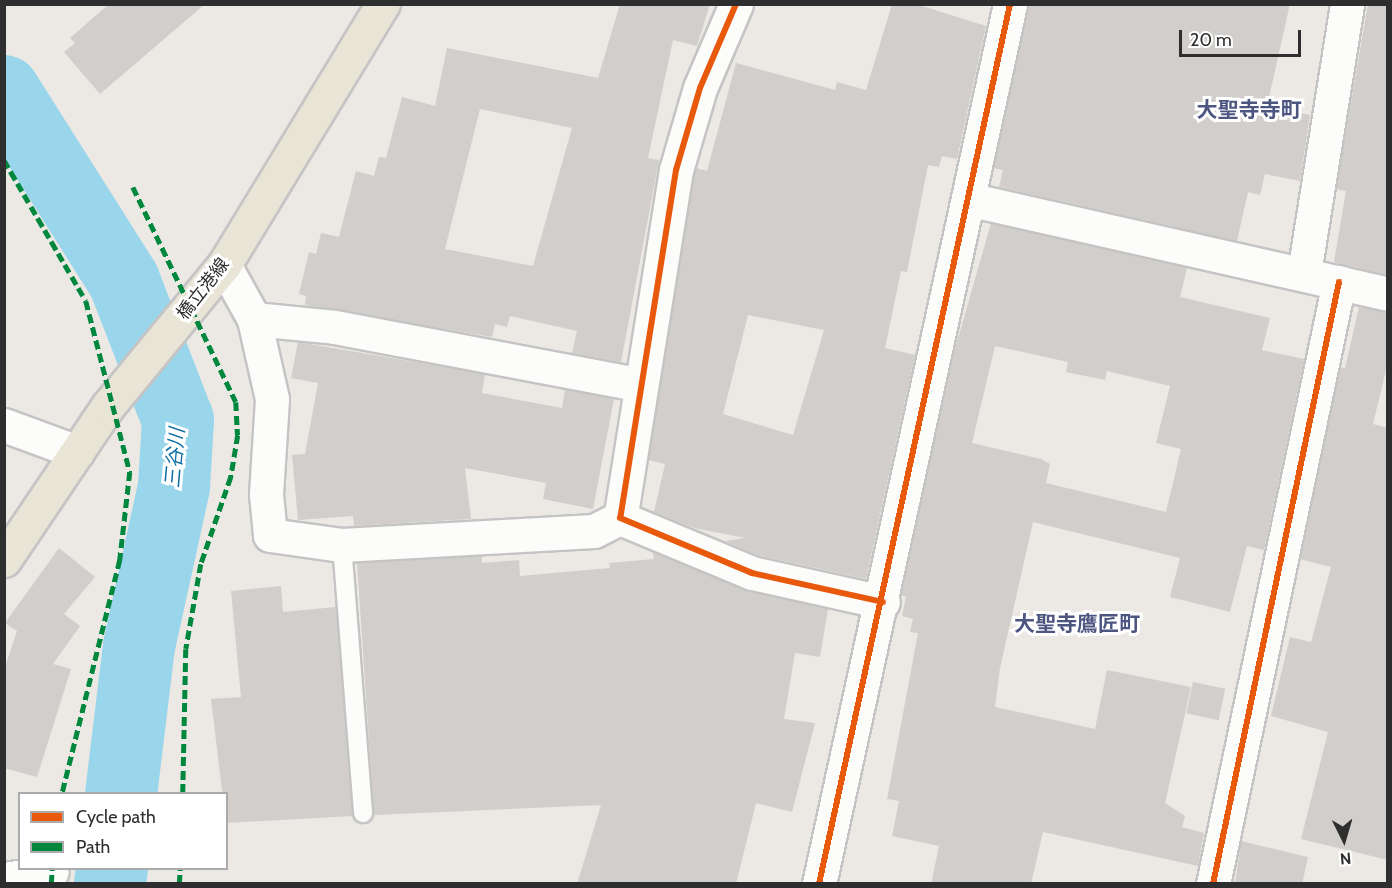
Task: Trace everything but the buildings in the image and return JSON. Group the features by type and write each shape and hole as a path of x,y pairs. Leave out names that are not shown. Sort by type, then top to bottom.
{"main road":[{"name":"橋立港線","path":"4,560 108,406 224,265 382,4"}],"street":[{"path":"620,518 638,384 676,170 700,88 736,4"},
{"path":"819,884 972,200 1010,4"},
{"path":"1304,273 1347,4"},
{"path":"972,200 1304,273 1388,294"},
{"path":"224,265 254,319 272,399 266,494 270,535 342,545 594,531 620,518 752,573 883,602"},
{"path":"1213,884 1339,282"},
{"path":"254,319 335,327 638,384"},
{"path":"4,425 77,452"},
{"path":"4,879 51,872"}],"lane":[{"path":"342,545 363,813"}],"waterway":[{"name":"三谷川","path":"4,91 124,281 178,420 174,487 139,646 121,792"},
{"name":"三谷川","path":"110,884 112,870"}],"marked path":[{"path":"4,160 86,301 130,472 120,560 62,792"},
{"path":"133,187 236,402 238,435 231,477 201,564 186,649 183,792"},
{"path":"51,884 52,870"},
{"path":"179,884 180,870"}],"cycle path":[{"path":"736,4 700,88 676,170 620,518 752,573 883,602"},
{"path":"819,884 1010,4"},
{"path":"1213,884 1339,282"}],"district":[{"name":"大聖寺寺町","path":"1249,110"},
{"name":"大聖寺鷹匠町","path":"1077,624"}]}
